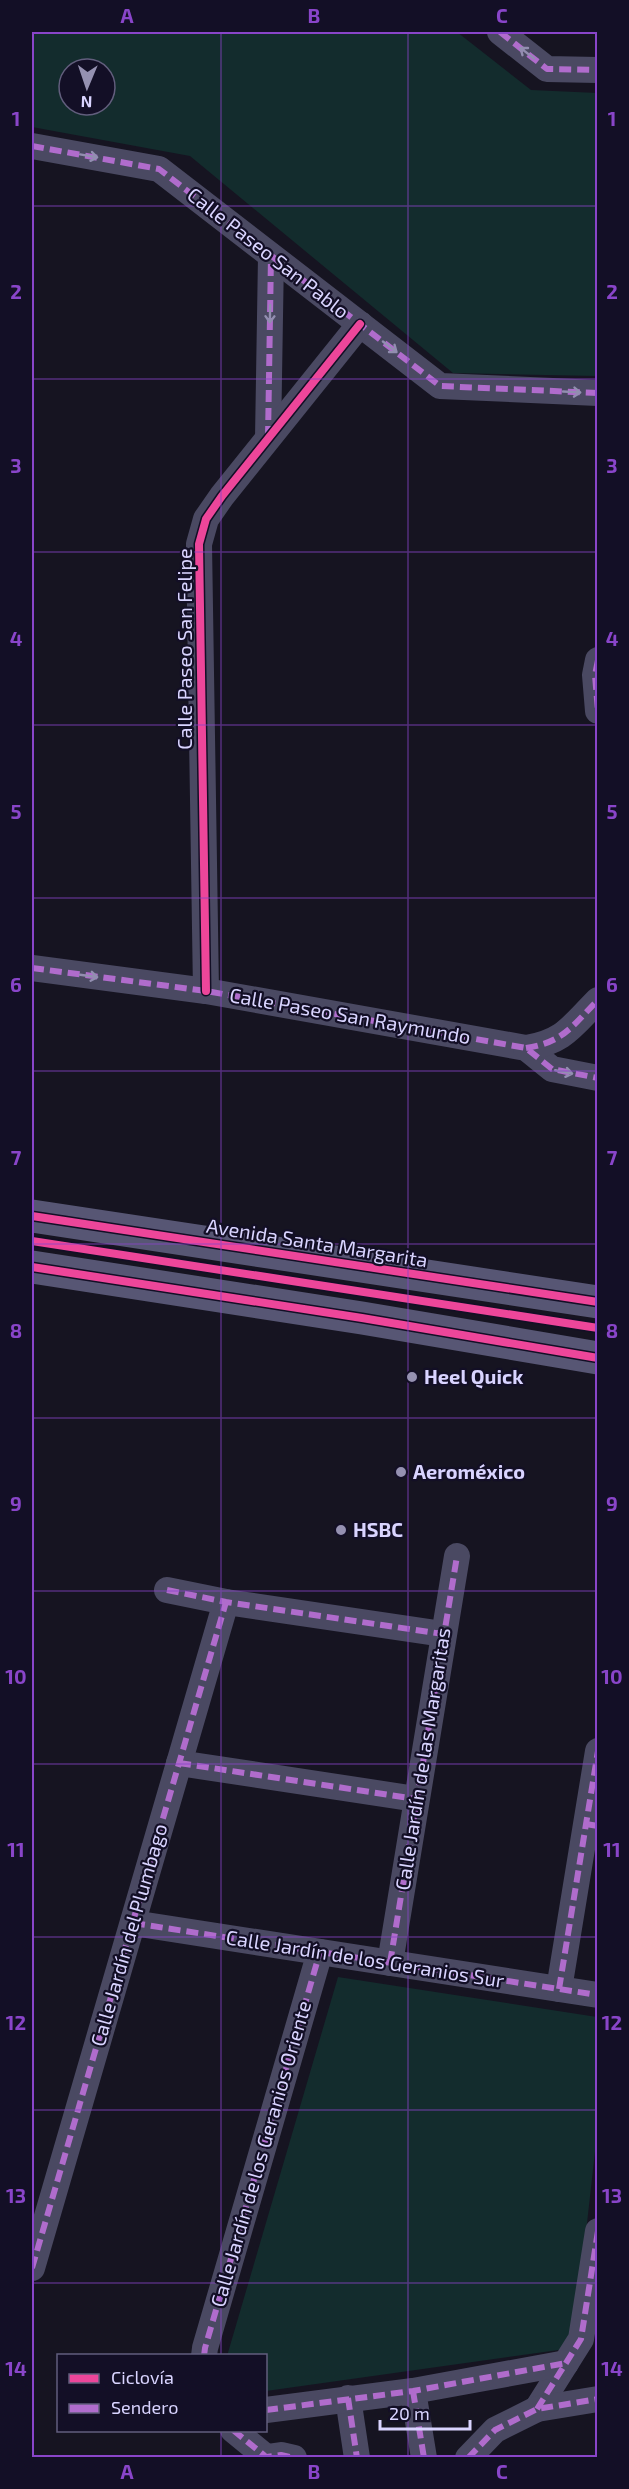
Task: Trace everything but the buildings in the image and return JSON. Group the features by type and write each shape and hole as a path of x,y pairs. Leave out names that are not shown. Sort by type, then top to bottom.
{"main road":[{"name":"Avenida Santa Margarita","path":"32,1216 597,1302"},
{"path":"32,1267 362,1318 597,1358"}],"street":[{"path":"500,32 547,69 597,70"},
{"name":"Calle Paseo San Pablo","path":"32,146 159,169 440,386 597,393"},
{"path":"268,438 271,256"},
{"name":"Calle Paseo San Felipe","path":"206,991 200,544 206,519 360,324"},
{"path":"597,660 595,675 597,711"},
{"name":"Calle Paseo San Raymundo","path":"32,968 206,991 526,1048 546,1045 560,1038 597,1000"},
{"path":"526,1048 552,1070 597,1078"},
{"name":"Calle Jardín de las Margaritas","path":"390,1963 457,1556"},
{"path":"167,1590 226,1602 443,1634"},
{"name":"Calle Jardín del Plumbago","path":"32,2268 226,1602"},
{"path":"559,1989 592,1825 597,1751"},
{"path":"179,1763 416,1799"},
{"name":"Calle Jardín de los Geranios Sur","path":"132,1923 597,1995"},
{"name":"Calle Jardín de los Geranios Oriente","path":"204,2354 320,1952"},
{"path":"537,2409 581,2339 597,2231"},
{"path":"267,2410 350,2410 414,2402 566,2363"},
{"path":"468,2457 495,2430 537,2409 597,2399"},
{"path":"414,2402 424,2457"},
{"path":"350,2410 357,2457"},
{"path":"234,2432 263,2457 294,2457"}],"green space":[{"path":"32,32 457,32 531,90 597,93 597,376 453,373 190,156 32,127"},
{"path":"338,1977 597,2017 597,2134 573,2348 267,2391 267,2354 228,2354"}],"marked path":[{"path":"500,32 547,69 598,70"},
{"path":"32,146 159,169 440,386 598,393"},
{"path":"268,438 271,256"},
{"path":"598,660 595,675 598,711"},
{"path":"32,968 206,991 526,1048 552,1069 598,1078"},
{"path":"526,1048 550,1042 559,1037 598,1000"},
{"path":"390,1963 457,1556"},
{"path":"167,1590 226,1602 443,1634"},
{"path":"32,2268 226,1602"},
{"path":"559,1989 598,1751"},
{"path":"179,1763 416,1799"},
{"path":"586,1824 598,1826"},
{"path":"133,1923 598,1995"},
{"path":"204,2354 320,1952"},
{"path":"537,2409 581,2339 598,2231"},
{"path":"267,2410 413,2391 566,2363"},
{"path":"413,2391 424,2458"},
{"path":"348,2398 357,2458"},
{"path":"468,2458 495,2430 537,2409 598,2399"},
{"path":"235,2432 265,2456"},
{"path":"260,2458 281,2455 294,2458"}],"cycle path":[{"path":"206,991 199,544 206,519 222,496 360,324"},
{"path":"32,1216 598,1302"},
{"path":"32,1241 598,1328"},
{"path":"32,1267 362,1318 598,1358"}],"place":[{"name":"Heel Quick","path":"412,1377"},
{"name":"Aeroméxico","path":"401,1472"},
{"name":"HSBC","path":"341,1530"}]}
